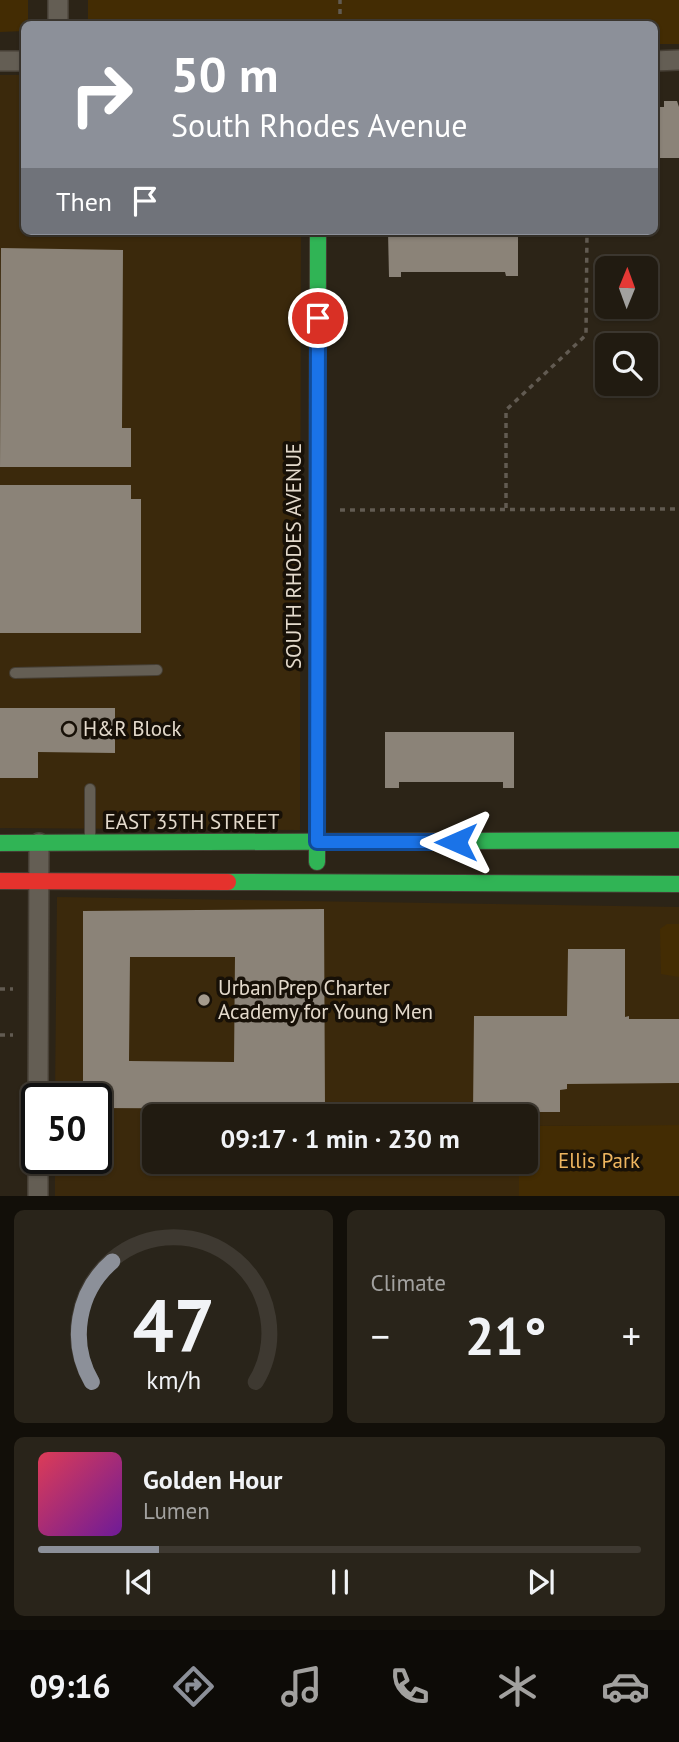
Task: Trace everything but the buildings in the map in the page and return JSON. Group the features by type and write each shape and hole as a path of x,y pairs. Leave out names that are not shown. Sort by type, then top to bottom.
{"main road":[{"name":"SOUTH RHODES AVENUE","path":"317,881 318,235"},
{"name":"EAST 35TH STREET","path":"0,843 679,840"},
{"path":"0,881 679,884"}],"street":[{"path":"58,0 58,21"},
{"path":"0,61 21,61"},
{"path":"658,61 679,61"},
{"path":"38,1083 39,843"},
{"path":"38,1174 38,1196"}],"lane":[{"path":"15,673 157,670"},
{"path":"90,789 90,844"}],"path":[{"path":"340,0 340,21"},
{"path":"506,508 506,410 586,335 587,235"},
{"path":"340,510 679,509"},
{"path":"0,989 13,989"},
{"path":"0,1035 13,1035"}],"shaded area":[{"path":"0,75 21,75 21,235 301,235 300,830 0,828"},
{"path":"57,897 679,907 679,1125 538,1126 538,1104 142,1104 142,1174 519,1174 519,1196 55,1196 55,1174 112,1174 112,1083 55,1083"}],"green space":[{"path":"0,0 28,0 28,21 21,21 21,31 0,32"},
{"path":"88,0 679,0 679,44 658,44 658,21 88,21"},
{"path":"667,924 679,924 679,977 661,974 660,929"},
{"name":"Ellis Park","path":"679,1125 679,1196 519,1196 519,1174 538,1174 538,1126"}],"traffic: fast":[{"path":"317,862 318,235"},
{"path":"0,843 679,840"},
{"path":"228,882 679,884"}],"traffic: jam":[{"path":"0,881 228,882"}],"place":[{"name":"H&R Block","path":"69,729"},
{"name":"Urban Prep Charter Academy for Young Men","path":"204,1000"}],"route":[{"path":"318,318 317,842 456,842"}]}
